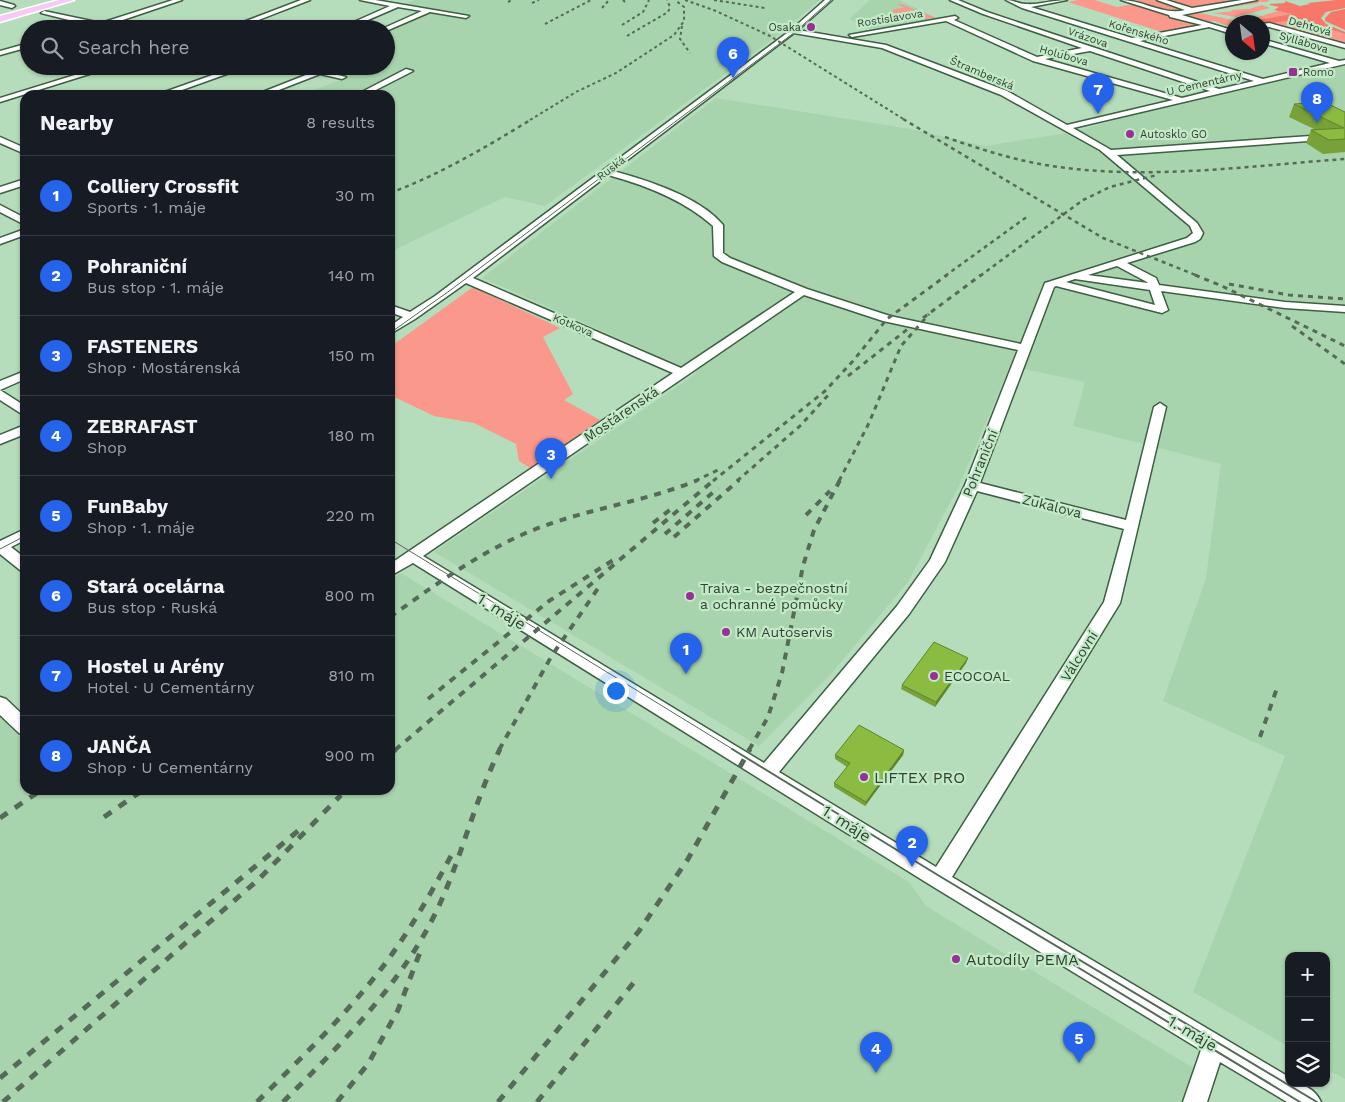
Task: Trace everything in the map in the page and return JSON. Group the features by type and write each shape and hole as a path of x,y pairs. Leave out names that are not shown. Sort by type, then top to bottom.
{"main road":[{"path":"0,19 69,0"}],"street":[{"path":"0,2 4,0"},
{"path":"117,20 179,0"},
{"path":"253,20 307,0"},
{"path":"363,0 466,16"},
{"path":"362,20 409,0"},
{"name":"Ruská","path":"395,328 793,31 829,0"},
{"name":"Vrázova","path":"953,0 985,13 1217,92"},
{"name":"Kořenského","path":"1009,0 1262,81"},
{"path":"1014,8 1064,0"},
{"path":"1124,0 1172,16 1225,30"},
{"path":"1160,0 1192,10"},
{"path":"1172,16 1192,10 1254,0"},
{"path":"0,2 12,6"},
{"path":"395,25 430,10"},
{"name":"Rostislavova","path":"838,38 1004,10"},
{"path":"44,13 78,20"},
{"name":"Holubova","path":"946,19 1036,59 1161,93 1180,100"},
{"path":"1115,44 1208,26"},
{"name":"Dehtová","path":"1270,26 1345,46"},
{"name":"Štramberská","path":"793,31 876,44 909,55 996,89 1068,127 1110,152 1194,225 1198,233 1191,240 1118,263"},
{"name":"Syllabova","path":"1270,43 1342,63"},
{"path":"1036,59 1107,45"},
{"path":"0,53 20,47"},
{"name":"U Cementárny","path":"1068,127 1342,63"},
{"path":"370,90 409,71"},
{"path":"33,90 82,75"},
{"path":"175,90 219,75"},
{"path":"272,90 311,75"},
{"path":"333,75 342,77"},
{"path":"0,100 20,94"},
{"path":"1110,152 1308,138"},
{"path":"0,140 20,149"},
{"path":"0,148 20,142"},
{"path":"606,172 648,184 709,215 718,226 718,254 726,260 803,291 887,318 1025,348"},
{"path":"0,190 20,184"},
{"path":"0,208 20,219"},
{"path":"0,241 20,234"},
{"path":"1118,263 1152,280 1162,310 1054,282 1118,263"},
{"path":"1074,276 1285,305 1345,309"},
{"name":"Kotkova","path":"464,278 682,373"},
{"name":"Pohraniční","path":"767,773 903,610 932,570 943,551 972,485 1048,287 1054,282"},
{"name":"Mostárenská","path":"395,568 803,291"},
{"path":"395,310 411,317"},
{"path":"0,386 20,377"},
{"path":"0,394 20,408"},
{"name":"Válcovní","path":"939,880 1108,609 1114,596 1160,407"},
{"path":"0,440 20,431"},
{"name":"Zukalova","path":"972,485 1132,526"},
{"path":"20,536 0,546 20,562"},
{"name":"1. máje","path":"413,556 939,880 1309,1102"},
{"path":"0,704 20,723"},
{"path":"1195,1102 1214,1046"}],"shaded area":[{"path":"414,0 820,0 773,39 545,206 505,197 395,250 395,90 315,90 350,76 346,75 395,75 395,27 437,10 405,4"},
{"path":"870,0 899,0 939,19 871,30 849,19"},
{"path":"1094,0 1117,7 1133,4 1199,26 1165,33 1068,2"},
{"path":"1133,0 1270,0 1267,1 1269,2 1207,10 1206,12 1172,13"},
{"path":"1345,0 1345,8 1326,12 1321,18 1326,24 1345,32 1345,34 1298,19 1270,24 1270,18 1292,14 1274,10 1279,7 1270,4 1285,3 1285,1 1300,6 1310,4 1308,3"},
{"path":"897,4 936,18 909,20 892,12 894,9 905,8"},
{"path":"1262,5 1270,8 1244,15 1228,12 1233,11 1231,10 1249,9"},
{"path":"1345,9 1345,30 1325,21 1325,18 1331,12"},
{"path":"1278,11 1294,14 1270,18 1270,15 1264,15"},
{"path":"1195,12 1225,18 1225,25 1214,21 1203,23 1180,15"},
{"path":"1227,12 1238,15 1213,13"},
{"path":"1298,19 1345,34 1345,45 1270,24"},
{"path":"1345,66 1345,1079 1330,1071 1330,952 1285,952 1285,1045 1193,992 1285,756 1163,701 1206,578 1221,464 1073,426 1085,382 1010,366 959,486 908,582 831,674 759,746 434,552 697,373 482,278 716,98 911,129 985,146 1073,132 1136,114"},
{"path":"473,287 560,328 543,337 573,394 564,400 600,420 530,468 519,461 516,444 474,423 434,416 395,397 395,343"},
{"path":"401,573 909,882 926,906 1195,1069 1183,1102 0,1102 0,715 2,714 20,731 20,795 395,795 395,577"}],"building":[{"path":"1324,102 1345,112 1345,139 1329,140 1311,130 1344,128 1294,104"},
{"name":"ECOCOAL","path":"934,642 968,658 936,702 902,685"},
{"name":"LIFTEX PRO","path":"859,725 904,750 866,802 834,783 850,763 835,755"}],"tram line":[{"path":"395,329 452,289 795,32 831,0"},
{"path":"0,549 20,539"},
{"path":"395,542 734,750"},
{"path":"732,749 941,877 1317,1102"},
{"path":"1074,965 1300,1102"}],"railway":[{"path":"508,2 512,0"},
{"path":"532,3 539,0"},
{"path":"545,24 591,0"},
{"path":"602,8 609,0"},
{"path":"622,25 643,12 649,0"},
{"path":"627,36 668,12 670,7 667,0"},
{"path":"530,120 576,92 616,73 674,35 684,21 684,7 675,0"},
{"path":"685,0 716,11 770,36 905,120"},
{"path":"714,0 765,8"},
{"path":"682,26 680,39 690,53"},
{"path":"395,191 445,169 532,119"},
{"path":"903,119 1063,214"},
{"path":"945,137 1028,162 1115,172 1192,171 1345,159"},
{"path":"1063,214 1083,200 1110,187 1157,175"},
{"path":"980,276 1063,214"},
{"path":"1063,214 1103,238 1198,276"},
{"path":"945,276 1028,216"},
{"path":"713,481 825,391 853,361 887,319 947,275"},
{"path":"923,318 981,275"},
{"path":"1195,275 1222,286 1345,346"},
{"path":"1229,284 1289,295 1345,299"},
{"path":"839,481 869,423 901,346 929,314"},
{"path":"1292,326 1345,364"},
{"path":"848,376 909,328"},
{"path":"737,481 801,425 830,393"},
{"path":"695,481 722,468"},
{"path":"395,614 462,567 520,536 560,520 659,494 698,480"},
{"path":"395,750 714,480"},
{"path":"674,537 739,480"},
{"path":"749,750 768,717 782,673 803,566 814,530 840,480"},
{"path":"665,534 718,488"},
{"path":"806,515 830,491"},
{"path":"653,523 671,509"},
{"path":"428,699 549,601 618,557"},
{"path":"499,750 551,657 601,584"},
{"path":"1260,737 1277,688"},
{"path":"283,1102 369,1011 389,987 423,936 447,888 483,788 500,749"},
{"path":"498,1102 639,931 688,859 750,749"},
{"path":"0,818 34,795"},
{"path":"104,817 136,795"},
{"path":"3,1102 259,879 341,795"},
{"path":"0,1078 298,831"},
{"path":"257,1102 337,1021 367,987 418,914 451,856"},
{"path":"337,1102 368,1064 398,1010 422,947"},
{"path":"537,1102 635,981"}],"place":[{"name":"Osaka","path":"811,27"},
{"name":"Romo","path":"1293,72"},
{"name":"Stará ocelárna","path":"733,78"},
{"name":"Hostel u Arény","path":"1098,114"},
{"name":"JANČA","path":"1317,123"},
{"name":"Autosklo GO","path":"1130,134"},
{"name":"FASTENERS","path":"551,479"},
{"name":"Traiva - bezpečnostní a ochranné pomůcky","path":"690,596"},
{"name":"KM Autoservis","path":"726,632"},
{"name":"Colliery Crossfit","path":"686,674"},
{"name":"ECOCOAL","path":"934,676"},
{"name":"LIFTEX PRO","path":"864,777"},
{"name":"Pohraniční","path":"912,867"},
{"name":"Autodíly PEMA","path":"956,959"},
{"name":"FunBaby","path":"1079,1063"},
{"name":"ZEBRAFAST","path":"876,1073"}]}
